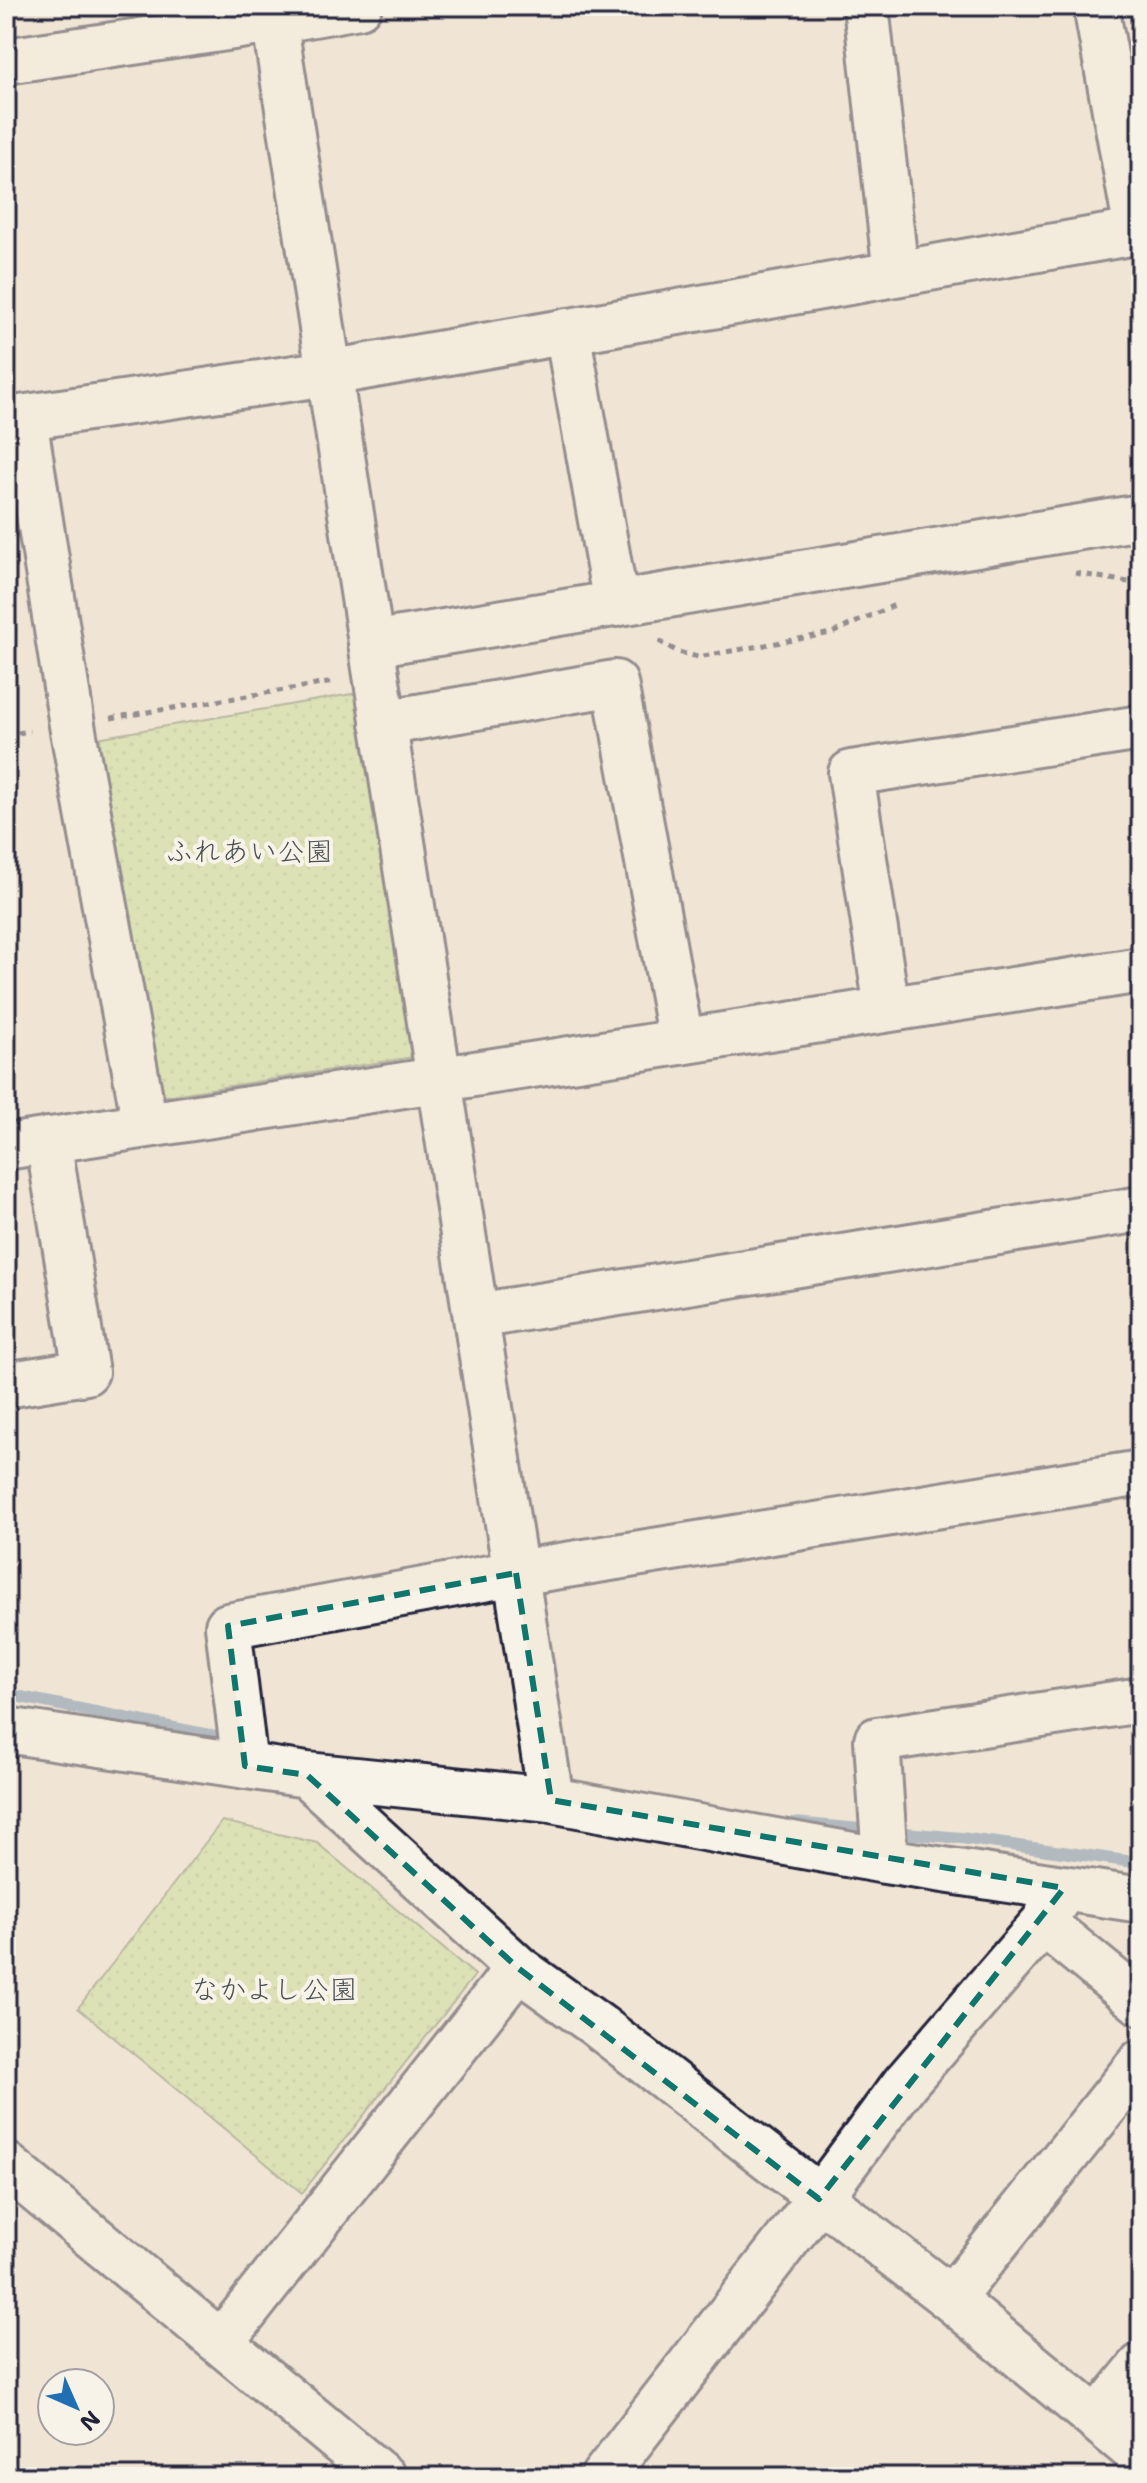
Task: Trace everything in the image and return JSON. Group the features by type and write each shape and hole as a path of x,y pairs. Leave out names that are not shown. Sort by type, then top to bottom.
{"street":[{"path":"6,61 273,14 359,6"},
{"path":"866,6 896,274"},
{"path":"145,1125 15,419 329,373 1139,231 1096,6"},
{"path":"273,14 551,1800"},
{"path":"567,331 616,604"},
{"path":"371,644 1141,517"},
{"path":"383,723 615,683 681,1041"},
{"path":"887,1009 851,773 1141,728"},
{"path":"6,1385 86,1372 27,1144 1141,970"},
{"path":"476,1316 1141,1209"},
{"path":"245,1766 228,1626 516,1573 1141,1473"},
{"path":"885,1861 877,1740 1141,1700"},
{"path":"6,1730 307,1775 551,1800 885,1861 1054,1906 1141,1900"},
{"path":"307,1775 518,1968 600,2027 951,2299 1141,2456"},
{"path":"1054,1906 1141,2003"},
{"path":"626,2469 905,2083 1054,1906"},
{"path":"221,2343 518,1968"},
{"path":"951,2299 1141,2062"},
{"path":"6,2165 383,2477"},
{"path":"1097,2420 1141,2366"}],"highlighted area":[{"path":"516,1573 551,1800 1064,1888 819,2199 518,1968 307,1775 245,1766 228,1626"}],"green space":[{"name":"ふれあい公園","path":"358,693 420,1056 160,1097 91,739"},
{"name":"なかよし公園","path":"222,1821 317,1843 475,1975 302,2193 78,2008"}],"waterway":[{"path":"6,1694 234,1740"},
{"path":"794,1823 961,1838 1141,1863"}]}
